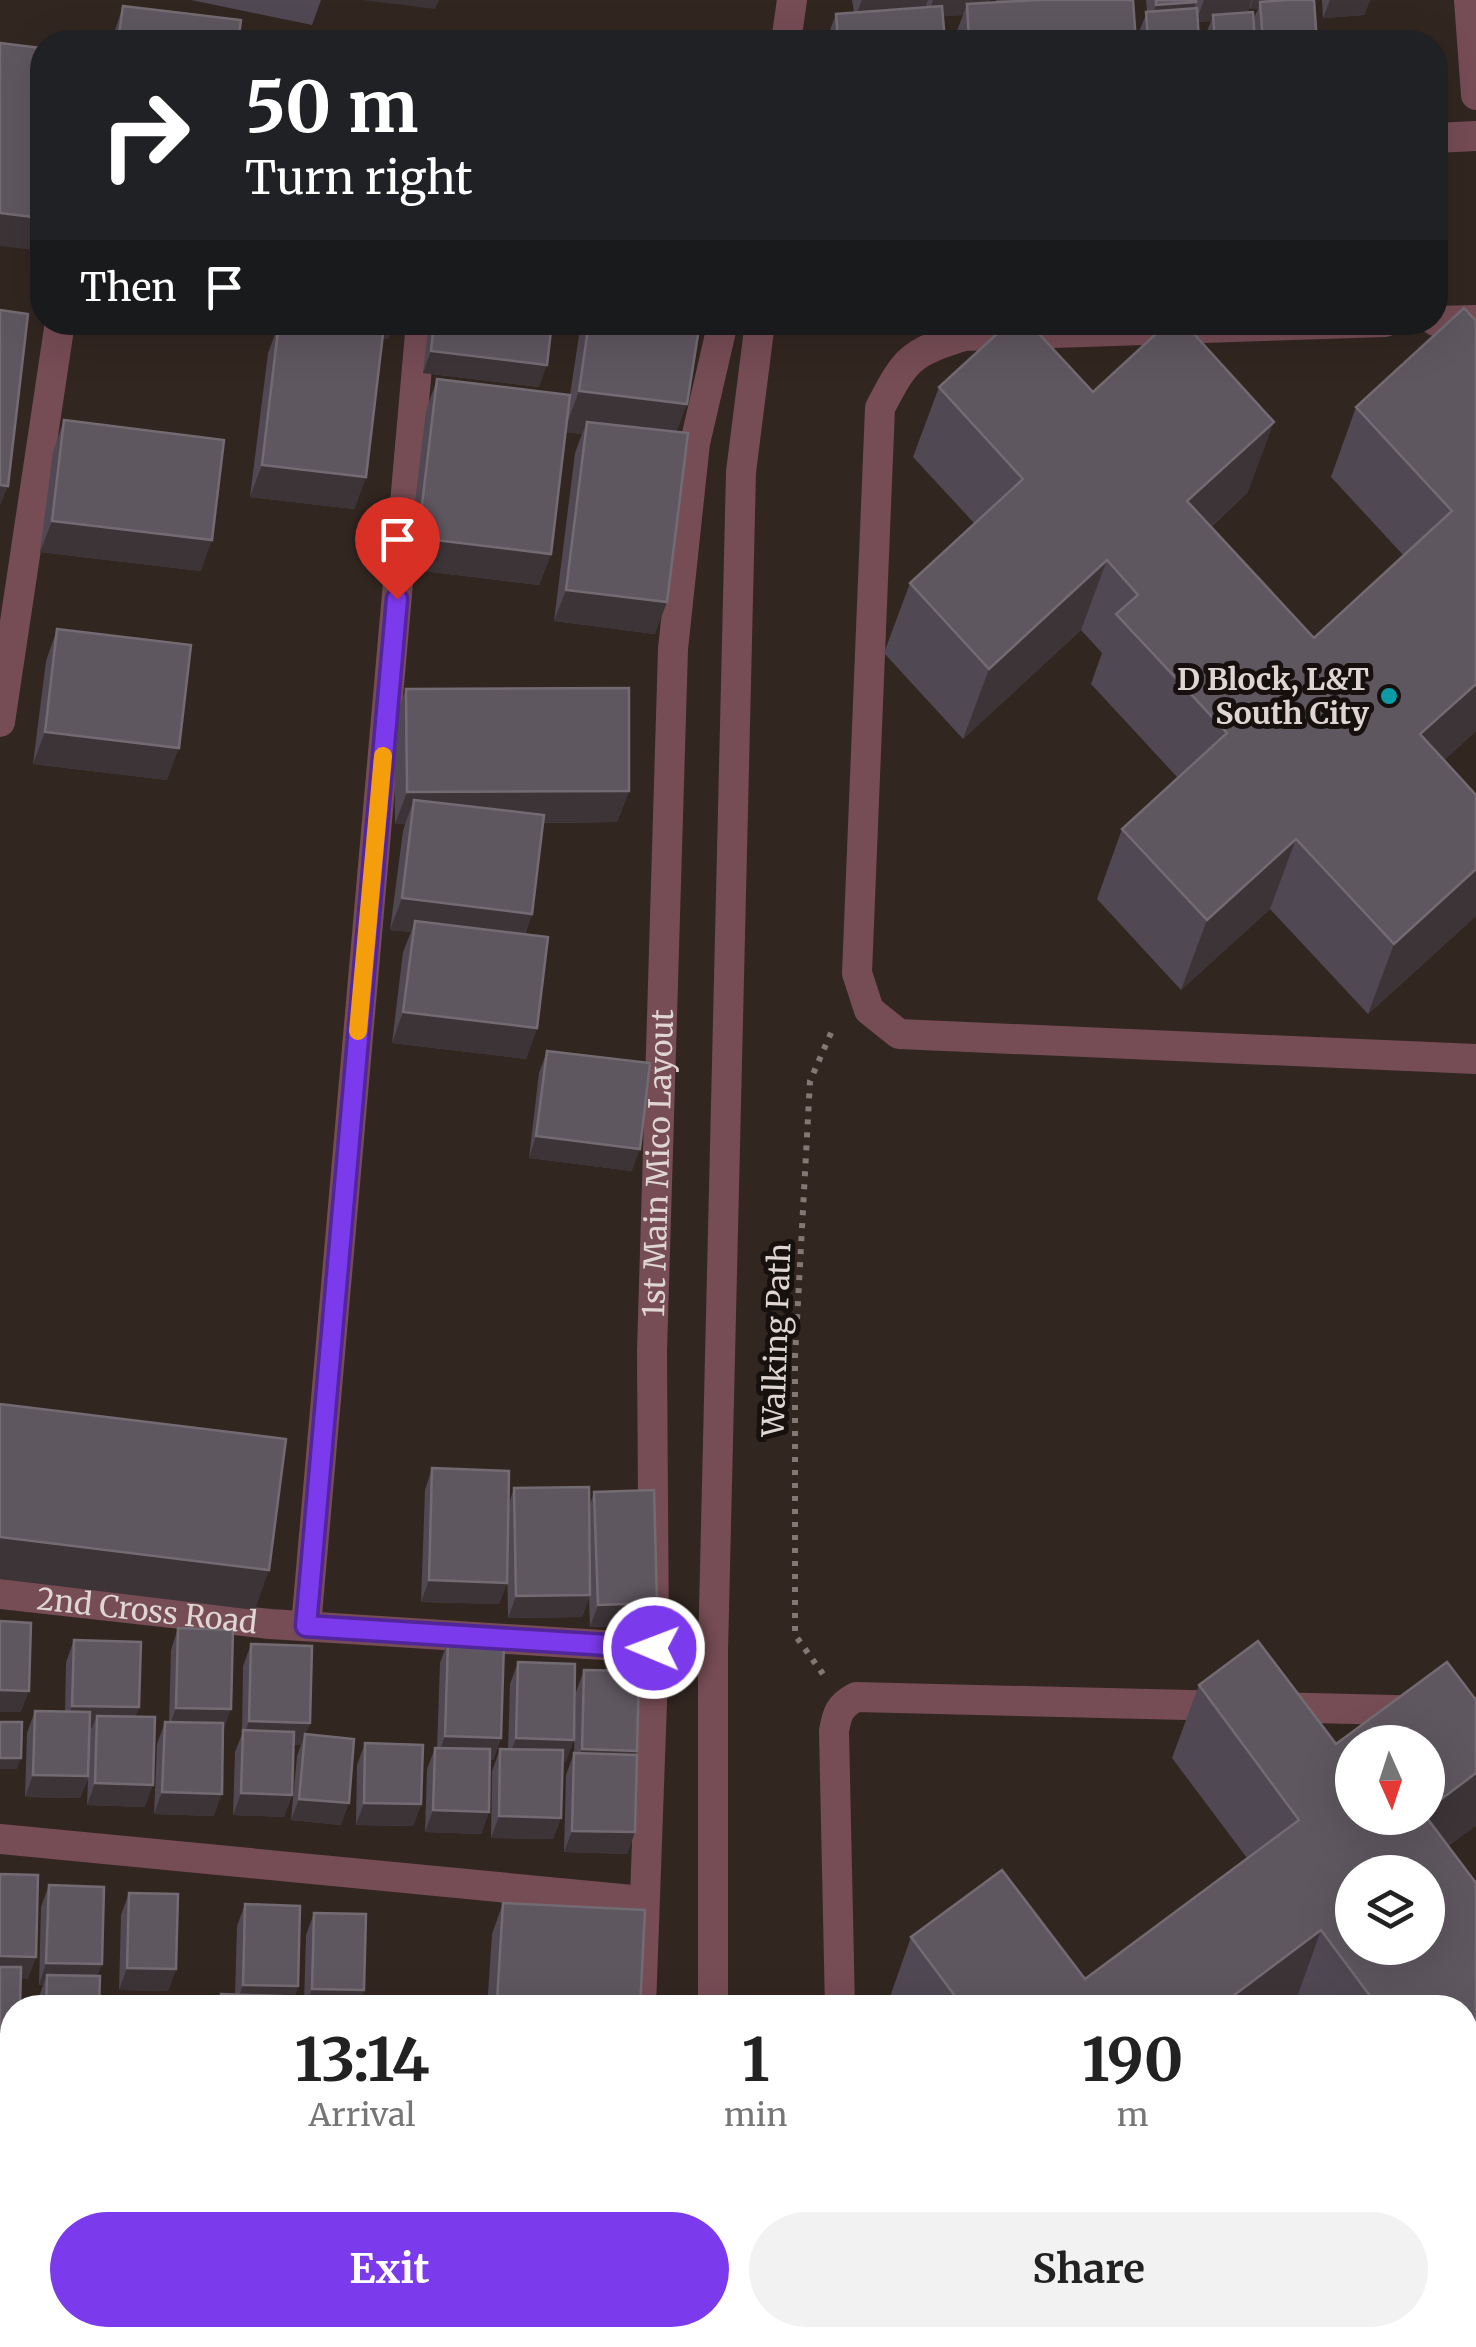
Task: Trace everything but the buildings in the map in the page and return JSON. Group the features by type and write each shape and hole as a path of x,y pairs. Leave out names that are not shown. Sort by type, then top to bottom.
{"street":[{"path":"788,30 792,0"},
{"path":"1469,0 1476,95"},
{"path":"1448,137 1476,136"},
{"path":"1448,321 1476,320"},
{"path":"0,722 6,641 58,335"},
{"path":"306,1626 420,335"},
{"name":"1st Main Mico Layout","path":"641,1995 654,1648 652,1351 672,650 696,443 720,335"},
{"path":"713,1995 712,1652 741,472 758,335"},
{"path":"994,335 964,336 922,349 898,372 880,408 857,973 869,1010 900,1034 1476,1059"},
{"name":"2nd Cross Road","path":"0,1594 306,1626 712,1652"},
{"path":"840,1995 834,1731 837,1713 844,1704 867,1695 1476,1712"},
{"path":"0,1839 644,1901"}],"path":[{"name":"Walking Path","path":"844,1704 796,1635 795,1357 810,1081 857,973"}],"slow traffic":[{"path":"358,1031 383,756"}],"place":[{"name":"D Block, L&T South City","path":"1389,696"}],"route":[{"path":"397,599 306,1626 654,1648"}]}
